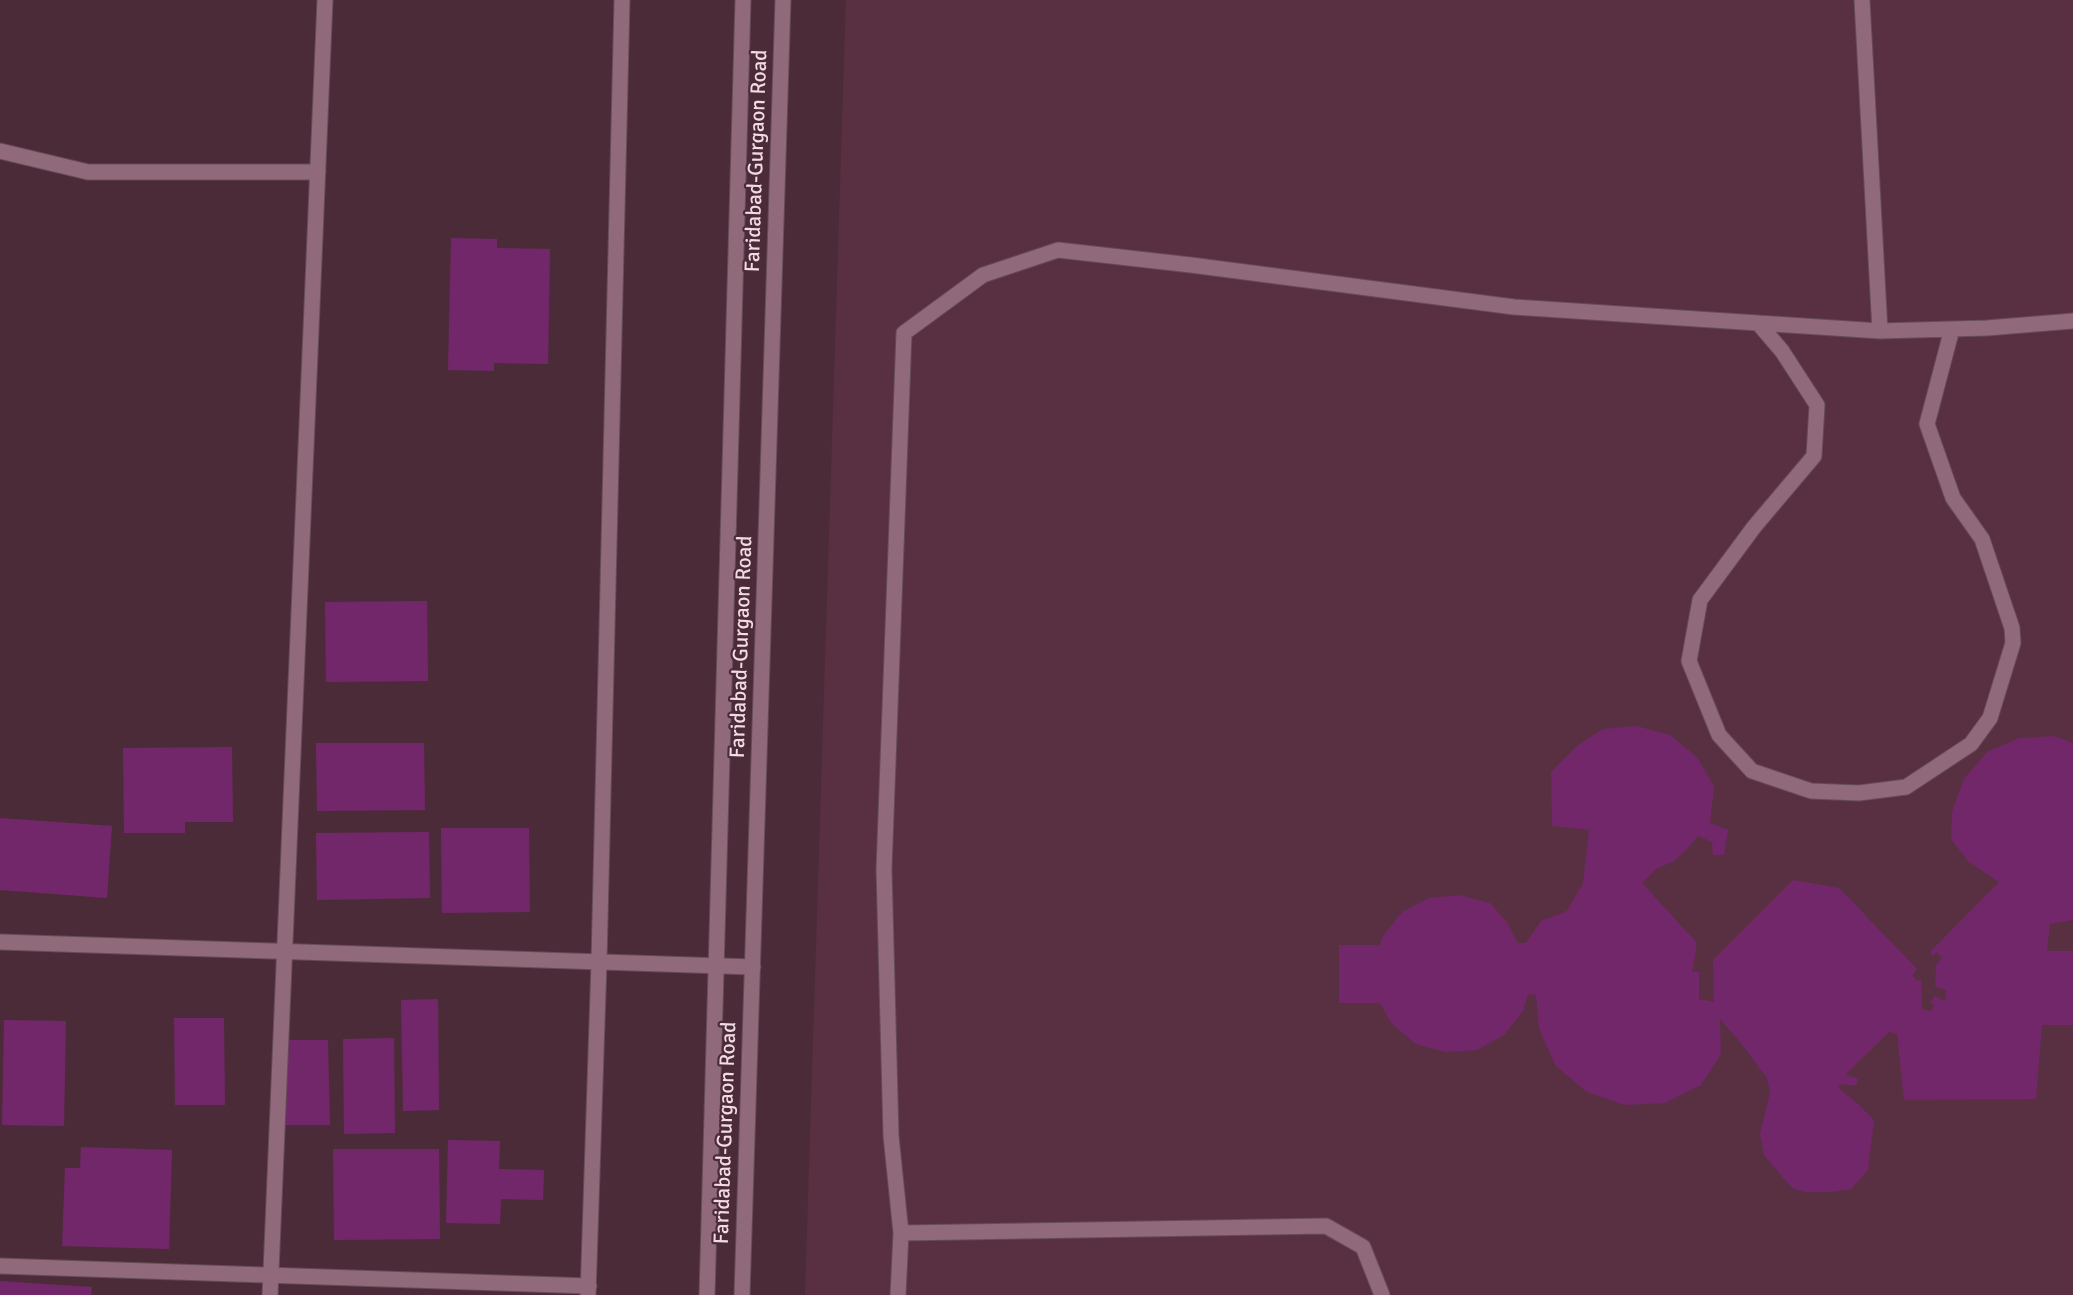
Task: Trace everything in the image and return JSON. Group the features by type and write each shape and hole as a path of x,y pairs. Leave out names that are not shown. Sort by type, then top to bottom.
{"street":[{"path":"270,1295 325,0"},
{"path":"0,1266 271,1275 589,1291 622,0"},
{"name":"Faridabad-Gurgaon Road","path":"707,1295 743,0"},
{"name":"Faridabad-Gurgaon Road","path":"742,1295 783,0"},
{"path":"1862,0 1880,332"},
{"path":"0,151 88,172 318,172"},
{"path":"898,1295 902,1233 891,1136 884,869 904,333 983,275 1058,250 1514,307 1880,332 2073,321"},
{"path":"1758,323 1782,351 1817,405 1814,456 1754,526 1700,600 1689,661 1719,735 1752,771 1811,790 1859,793 1906,787 1971,744 1990,718 2013,642 2012,628 1982,539 1953,498 1927,424 1952,329"},
{"path":"0,942 753,967"},
{"path":"902,1233 1326,1226 1363,1247 1382,1295"}],"shaded area":[{"path":"846,0 2073,0 2073,1295 805,1295"}],"building":[{"path":"451,238 497,239 497,248 550,249 548,364 494,363 494,371 448,370"},
{"path":"427,601 428,681 326,682 325,602"},
{"path":"1637,726 1670,735 1697,757 1714,787 1710,823 1728,830 1724,855 1713,855 1712,842 1698,836 1674,861 1656,869 1642,883 1697,943 1692,972 1699,972 1699,999 1714,1002 1713,960 1793,880 1839,888 1917,969 1912,976 1918,981 1921,979 1922,1009 1930,1011 1935,1006 1930,1003 1935,996 1945,1001 1946,991 1935,986 1936,965 1942,958 1937,952 1933,956 1930,952 1999,882 1968,861 1951,839 1952,812 1964,779 1987,752 2019,738 2054,736 2073,743 2073,920 2050,924 2047,951 2073,951 2073,1025 2042,1025 2036,1099 1904,1100 1897,1034 1889,1032 1846,1074 1858,1079 1856,1086 1841,1084 1838,1088 1874,1120 1868,1170 1851,1189 1805,1192 1792,1188 1764,1155 1760,1134 1770,1092 1767,1078 1720,1019 1721,1054 1701,1085 1665,1103 1625,1105 1587,1092 1556,1066 1539,1029 1536,995 1528,994 1523,1011 1504,1035 1477,1050 1446,1052 1416,1044 1392,1024 1380,1003 1339,1003 1339,945 1380,945 1383,936 1402,912 1429,898 1460,895 1490,903 1506,921 1518,943 1526,943 1541,921 1567,911 1583,883 1589,830 1552,826 1551,772 1578,745 1603,729"},
{"path":"316,743 424,743 425,810 317,811"},
{"path":"232,747 233,822 185,822 185,833 124,833 123,748"},
{"path":"0,818 112,826 107,898 0,890"},
{"path":"441,828 529,828 530,912 442,913"},
{"path":"429,832 430,898 317,900 316,833"},
{"path":"438,999 439,1110 403,1111 401,1000"},
{"path":"174,1018 224,1018 225,1105 175,1105"},
{"path":"4,1020 66,1021 64,1126 2,1125"},
{"path":"394,1038 395,1133 344,1134 343,1039"},
{"path":"284,1040 328,1040 330,1125 285,1125"},
{"path":"448,1140 500,1141 499,1169 544,1170 543,1200 501,1199 500,1224 446,1223"},
{"path":"81,1147 172,1150 169,1249 62,1246 65,1168 80,1168"},
{"path":"333,1149 439,1149 440,1239 334,1240"},
{"path":"0,1281 92,1287 91,1295 0,1295"}]}
